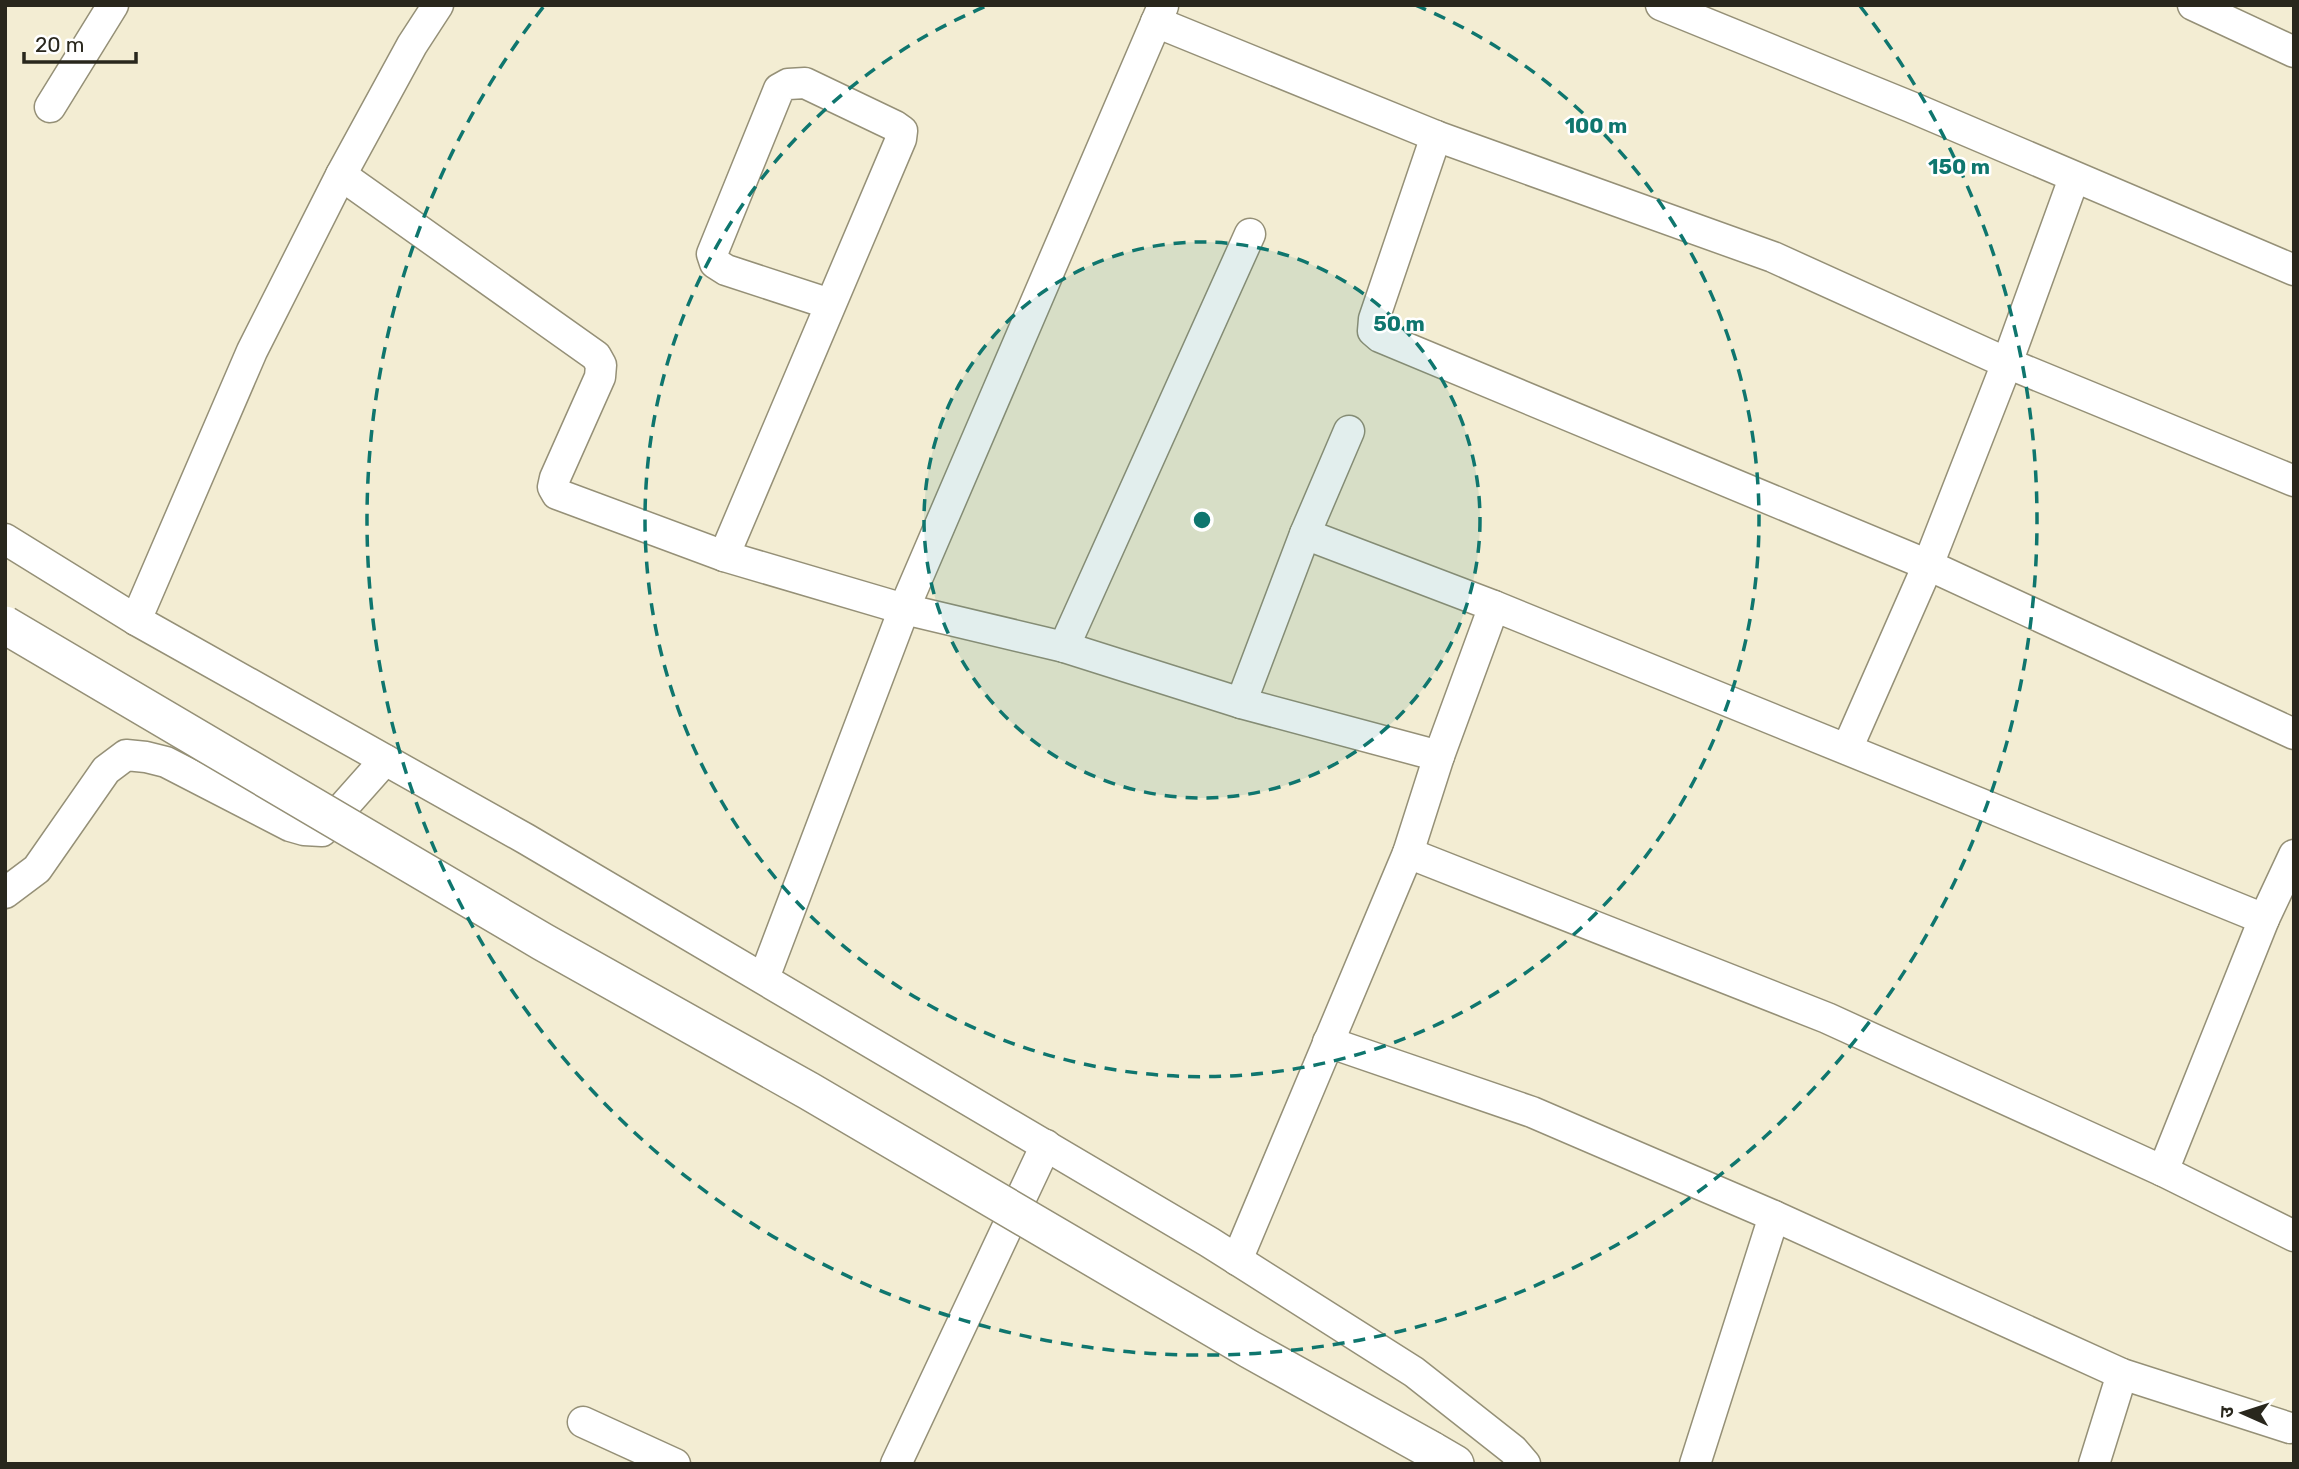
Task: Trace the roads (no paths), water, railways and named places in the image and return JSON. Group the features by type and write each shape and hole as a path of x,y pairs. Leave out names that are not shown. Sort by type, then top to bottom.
{"street":[{"path":"50,107 113,5"},
{"path":"136,620 252,351 341,175 412,45 439,5"},
{"path":"1661,5 1911,107 2294,270"},
{"path":"2193,5 2294,52"},
{"path":"764,978 904,609 1160,14 1436,136 1773,257 2007,363 2294,481"},
{"path":"724,556 901,139 902,131 805,83 789,84 779,89 712,254 715,263 726,270 830,304"},
{"path":"1436,136 1374,319 1373,331 1380,337 1928,565 2294,734"},
{"path":"341,175 596,356 601,365 600,377 555,478 553,487 557,494 724,556 904,609 1064,647 1241,702 1439,756"},
{"path":"1847,750 1928,565 2007,363 2074,178"},
{"path":"1064,647 1250,234"},
{"path":"1241,702 1305,534 1349,430"},
{"path":"1305,534 1494,606 2264,919"},
{"path":"5,539 136,620 526,839 764,978 1237,1260 1414,1372 1513,1450 1525,1464"},
{"path":"1237,1260 1408,853 1439,756 1494,606"},
{"path":"5,625 531,935 809,1091 1249,1349 1443,1457"},
{"path":"5,893 37,869 106,770 126,755 166,762 304,831 322,831 385,760"},
{"path":"1408,853 1827,1018 2163,1171 2294,1236"},
{"path":"2163,1171 2264,919 2294,855"},
{"path":"1328,1042 1532,1112 1773,1216 2122,1374 2290,1428"},
{"path":"896,1464 1046,1145"},
{"path":"1695,1464 1773,1216"},
{"path":"2094,1464 2122,1374"},
{"path":"583,1422 675,1464"}]}
